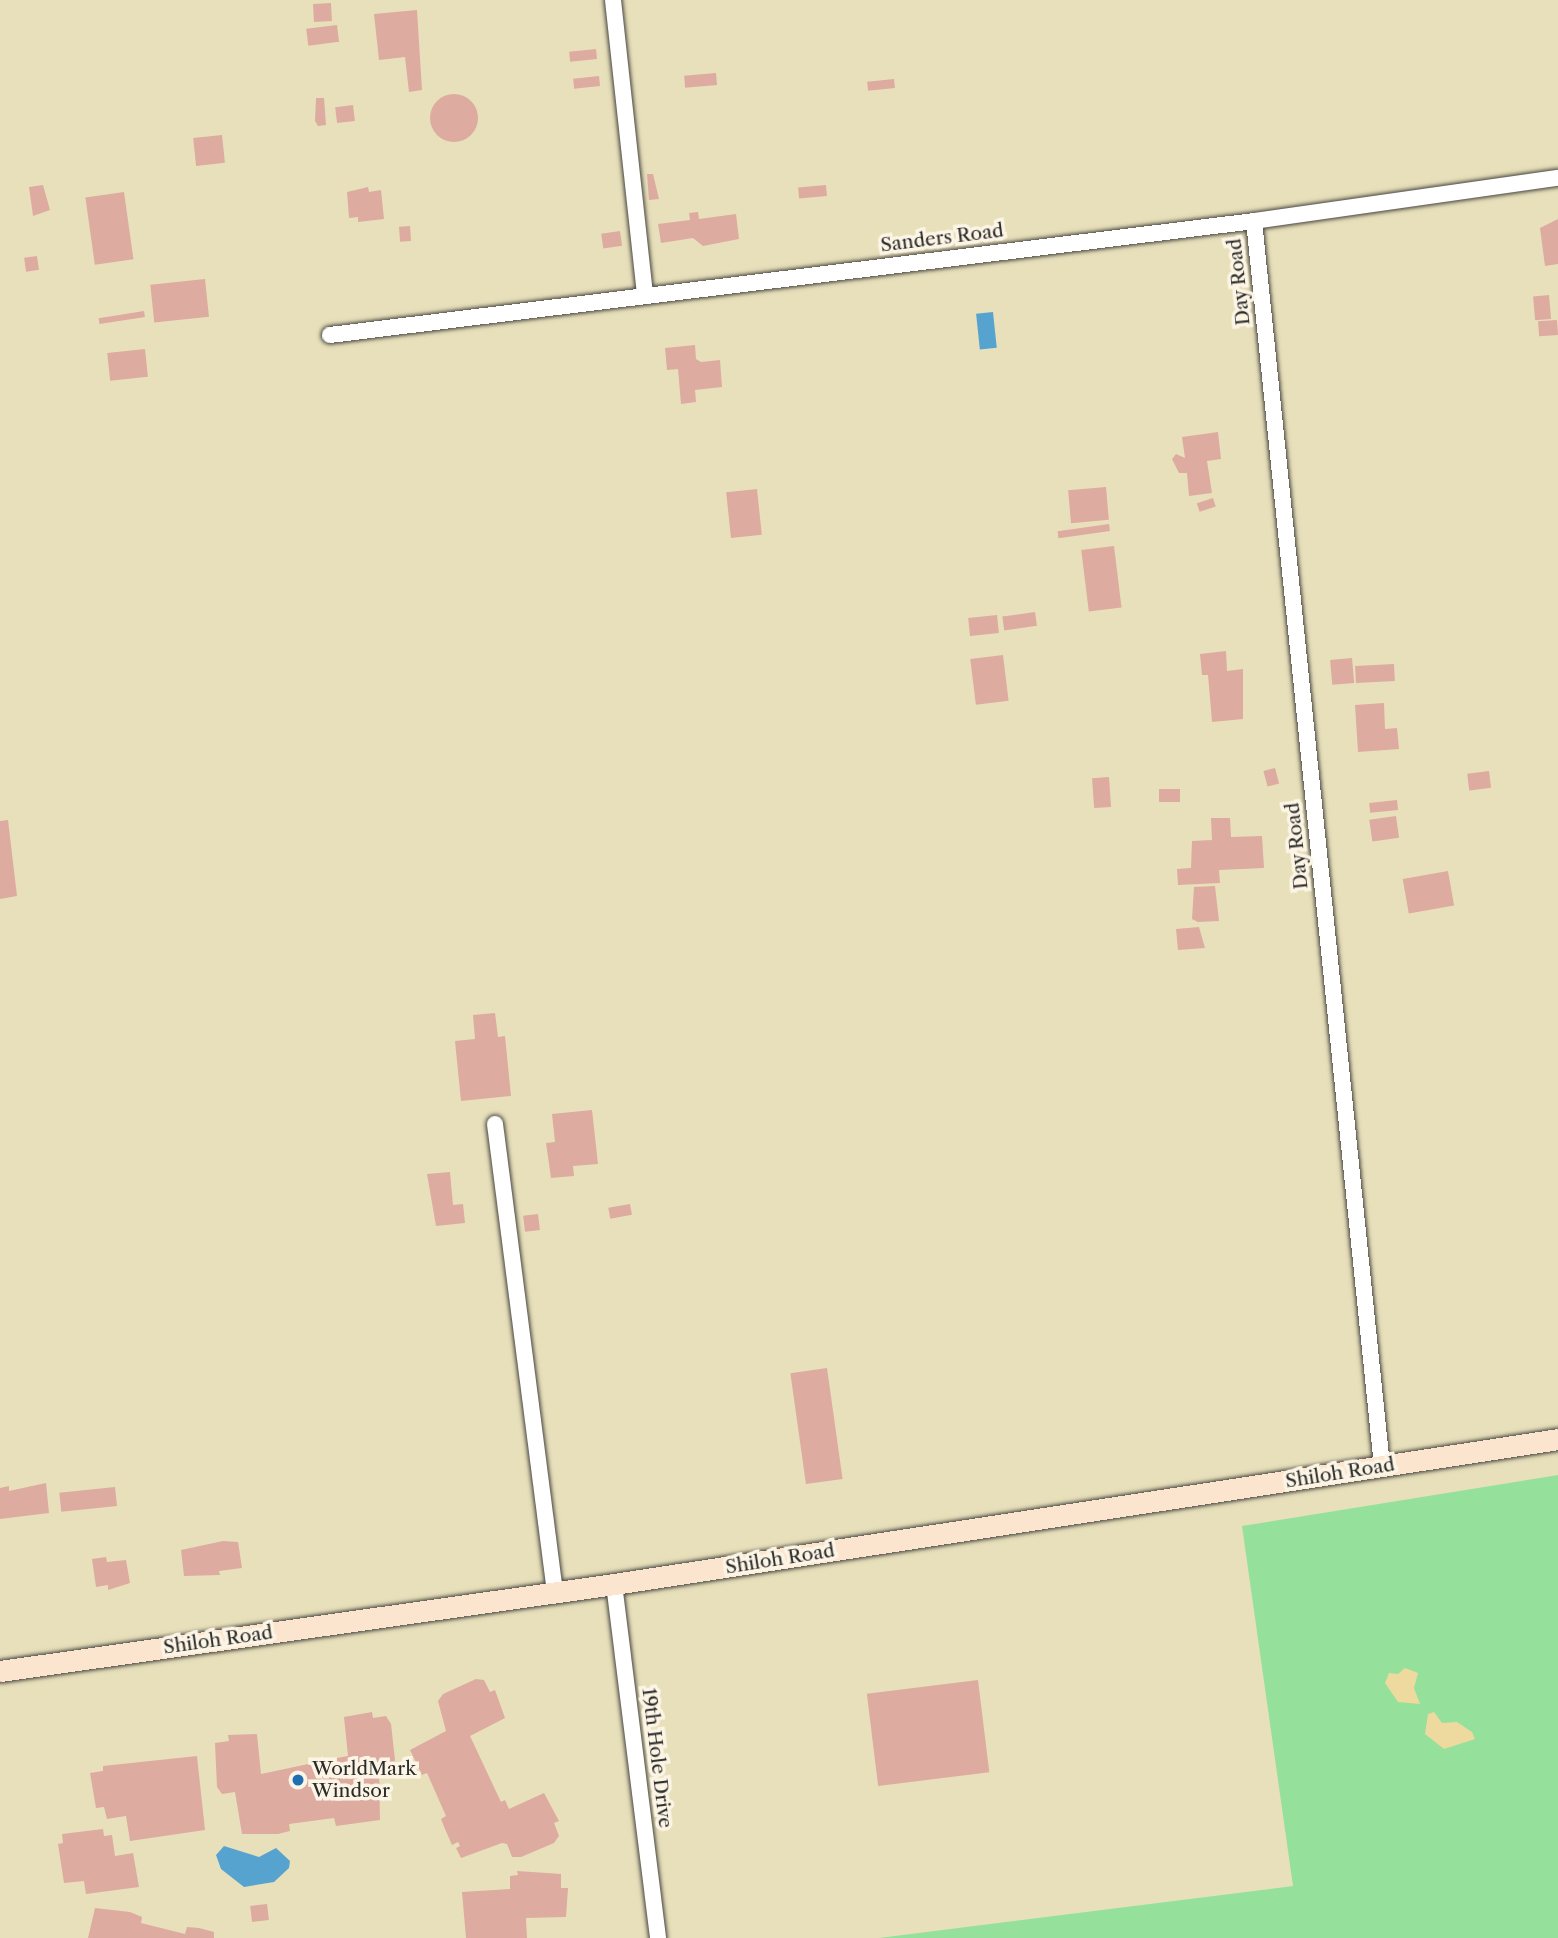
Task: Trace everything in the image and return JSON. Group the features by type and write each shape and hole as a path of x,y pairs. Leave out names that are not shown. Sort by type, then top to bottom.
{"main road":[{"name":"Shiloh Road","path":"0,1671 614,1584 1558,1439"}],"street":[{"path":"613,0 645,294"},
{"name":"Sanders Road","path":"330,335 645,294 1254,221 1558,178"},
{"name":"Day Road","path":"1254,221 1381,1467"},
{"path":"495,1124 555,1592"},
{"name":"19th Hole Drive","path":"614,1584 658,1938"}],"green space":[{"path":"1558,1475 1558,1938 879,1938 1293,1886 1242,1526"}],"sand":[{"path":"1405,1668 1418,1673 1414,1688 1420,1704 1398,1702 1385,1683 1389,1673 1398,1674"},
{"path":"1434,1712 1442,1723 1457,1722 1472,1732 1475,1739 1444,1749 1425,1734 1428,1714"}],"water":[{"path":"993,312 997,348 980,350 976,314"},
{"path":"224,1846 259,1857 276,1848 290,1861 289,1868 274,1882 244,1887 221,1869 216,1855"}],"building":[{"path":"331,3 332,21 314,22 313,4"},
{"path":"417,10 422,90 409,92 405,57 379,60 374,14"},
{"path":"337,25 339,42 308,46 306,29"},
{"path":"596,49 597,59 570,62 569,52"},
{"path":"716,73 717,85 685,88 684,76"},
{"path":"599,76 600,86 574,89 573,79"},
{"path":"894,79 895,88 868,91 867,82"},
{"path":"454,94 463,95 471,101 477,109 477,127 471,135 463,141 454,142 445,141 437,135 431,127 430,118 431,109 437,101 445,95"},
{"path":"316,98 324,98 326,125 318,126 315,121"},
{"path":"353,105 355,121 337,123 335,107"},
{"path":"222,135 225,163 196,166 193,138"},
{"path":"647,174 653,174 659,199 649,200"},
{"path":"43,185 50,210 33,216 29,187"},
{"path":"826,185 827,196 799,198 798,187"},
{"path":"368,187 369,192 381,190 384,219 358,222 358,217 349,218 347,192"},
{"path":"124,192 133,259 95,265 85,197"},
{"path":"698,212 699,219 736,214 739,239 703,246 693,238 661,243 658,224 690,220 689,213"},
{"path":"1558,219 1558,264 1545,266 1540,228"},
{"path":"410,226 411,241 400,242 399,227"},
{"path":"620,231 622,246 603,248 601,234"},
{"path":"37,256 39,270 26,272 24,258"},
{"path":"205,279 209,317 154,323 150,285"},
{"path":"1549,295 1551,319 1535,320 1533,296"},
{"path":"144,311 145,317 100,324 99,318"},
{"path":"1557,320 1558,335 1539,336 1538,321"},
{"path":"695,345 696,359 701,362 720,360 722,387 695,390 696,402 681,404 678,369 667,370 665,348"},
{"path":"145,349 148,377 110,381 107,353"},
{"path":"1218,432 1221,459 1207,461 1212,493 1189,496 1187,473 1179,473 1172,459 1176,454 1185,458 1182,437"},
{"path":"1106,487 1109,520 1071,523 1068,490"},
{"path":"757,489 762,535 731,538 726,492"},
{"path":"1213,498 1216,507 1200,512 1197,503"},
{"path":"1109,524 1110,531 1058,538 1058,531"},
{"path":"1114,546 1122,608 1089,612 1081,550"},
{"path":"1035,612 1037,626 1004,630 1002,617"},
{"path":"997,615 999,633 970,636 968,618"},
{"path":"1226,651 1227,671 1243,669 1243,719 1212,722 1208,675 1202,675 1200,654"},
{"path":"1003,655 1009,701 976,705 970,659"},
{"path":"1352,658 1354,683 1332,685 1330,660"},
{"path":"1394,664 1395,681 1356,683 1355,666"},
{"path":"1384,703 1385,729 1397,728 1399,749 1358,752 1355,705"},
{"path":"1275,768 1279,783 1268,787 1263,771"},
{"path":"1489,771 1491,788 1469,791 1467,774"},
{"path":"1109,777 1111,807 1094,808 1092,778"},
{"path":"1159,789 1180,789 1180,802 1159,802"},
{"path":"1397,800 1398,810 1370,813 1369,803"},
{"path":"1396,816 1399,838 1372,842 1369,820"},
{"path":"1211,818 1230,818 1231,837 1262,836 1264,868 1219,870 1220,883 1178,885 1177,869 1191,868 1192,841 1212,840"},
{"path":"8,820 17,896 0,899 0,821"},
{"path":"1448,871 1454,905 1409,913 1403,879"},
{"path":"1215,886 1219,921 1198,922 1192,919 1194,887"},
{"path":"1199,927 1205,948 1178,950 1176,929"},
{"path":"495,1013 498,1037 505,1036 511,1096 461,1101 455,1041 475,1039 473,1015"},
{"path":"592,1110 598,1164 573,1166 574,1176 551,1178 546,1143 555,1142 552,1114"},
{"path":"450,1172 453,1205 463,1204 465,1223 436,1226 427,1174"},
{"path":"630,1204 632,1215 610,1219 608,1208"},
{"path":"538,1214 540,1230 525,1232 523,1216"},
{"path":"827,1368 843,1479 806,1484 790,1373"},
{"path":"46,1483 49,1513 0,1519 0,1488 9,1486 9,1491"},
{"path":"115,1487 117,1506 61,1512 59,1493"},
{"path":"223,1541 238,1542 242,1568 219,1571 220,1575 184,1576 181,1550"},
{"path":"106,1557 107,1562 126,1560 130,1583 108,1590 108,1585 96,1587 92,1559"},
{"name":"WorldMark Windsor","path":"476,1679 484,1680 490,1692 495,1690 505,1718 470,1736 501,1802 505,1800 509,1809 544,1793 559,1821 554,1823 559,1836 554,1843 521,1857 512,1857 507,1844 502,1843 461,1858 456,1848 460,1846 458,1842 452,1845 441,1819 446,1816 427,1773 422,1775 410,1750 446,1731 438,1701 443,1694"},
{"path":"978,1680 989,1772 878,1786 867,1694"},
{"name":"WorldMark Windsor","path":"372,1712 373,1718 386,1716 391,1724 395,1760 393,1767 379,1769 380,1820 336,1826 334,1818 289,1824 290,1831 278,1834 242,1834 235,1792 222,1794 217,1787 215,1743 229,1741 228,1735 257,1734 261,1774 313,1763 314,1768 337,1765 337,1758 348,1756 344,1717"},
{"path":"197,1756 205,1830 130,1841 126,1816 107,1819 104,1807 96,1808 90,1773 103,1771 103,1766"},
{"path":"103,1829 104,1836 112,1835 115,1856 133,1853 139,1887 86,1894 84,1881 64,1883 58,1844 63,1843 62,1834"},
{"path":"517,1871 561,1874 561,1888 568,1888 566,1917 526,1918 527,1938 466,1938 462,1892 510,1889 510,1876 518,1875"},
{"path":"267,1904 269,1920 252,1922 250,1906"},
{"path":"95,1908 130,1912 142,1917 141,1923 185,1934 187,1927 199,1928 214,1932 214,1938 88,1938"}],"place":[{"name":"WorldMark Windsor","path":"298,1780"}]}
